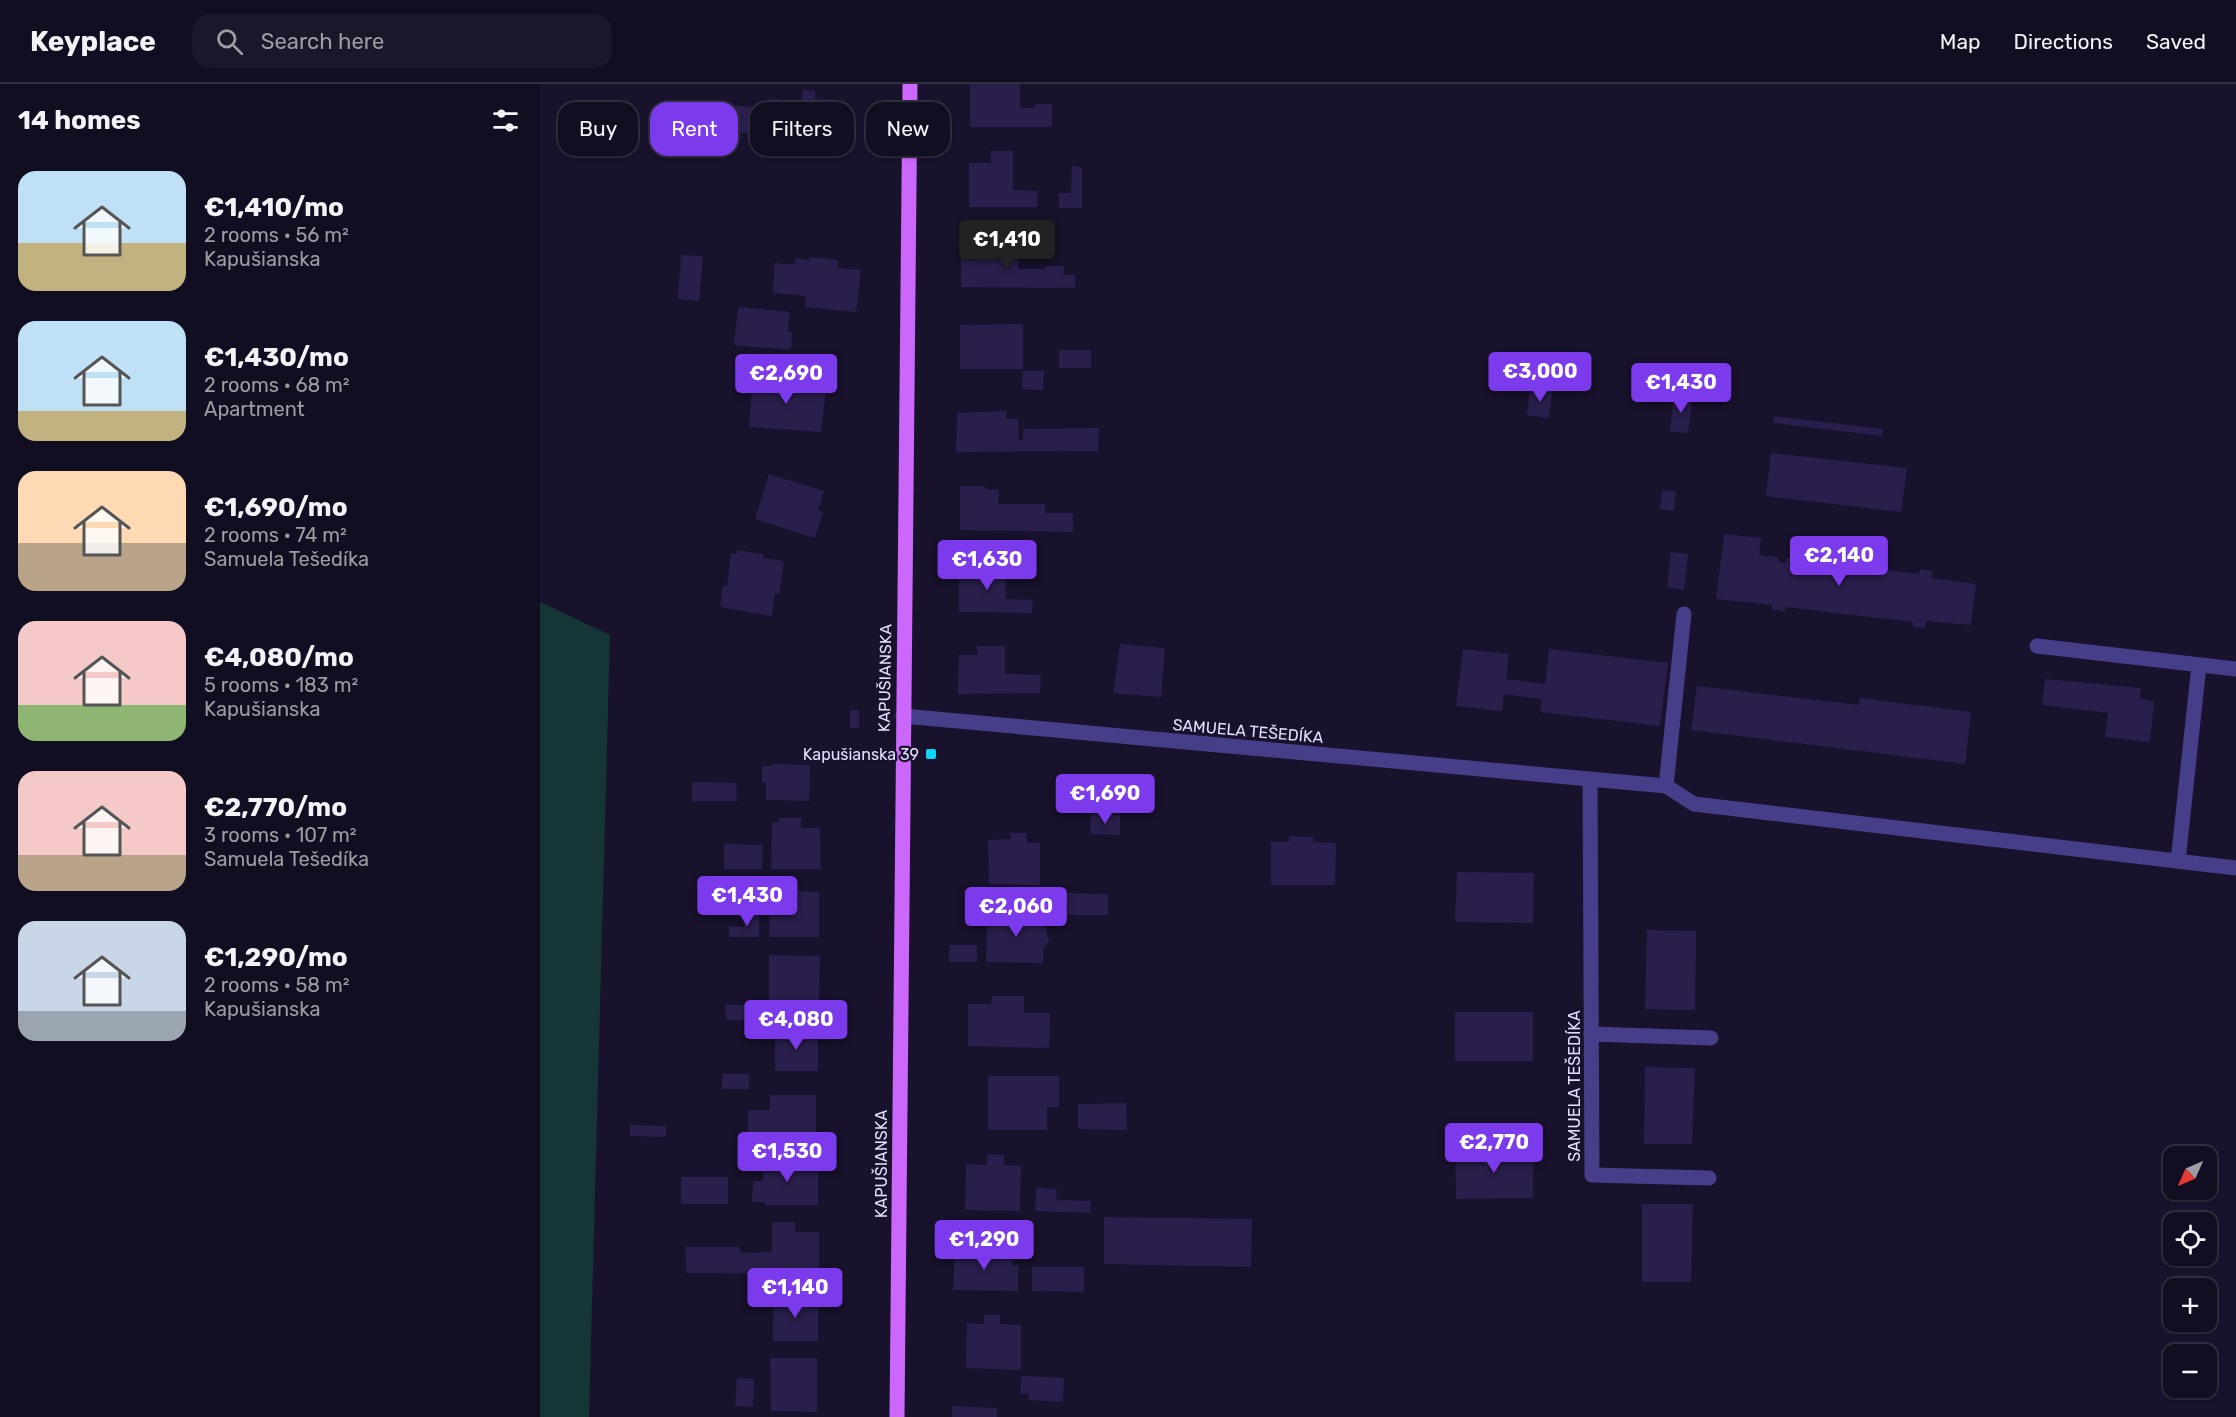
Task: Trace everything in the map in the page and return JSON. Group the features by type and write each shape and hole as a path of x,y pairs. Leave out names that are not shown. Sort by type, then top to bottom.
{"main road":[{"name":"KAPUŠIANSKA","path":"897,1417 910,84"}],"street":[{"path":"1684,614 1666,786 1694,804 2236,868"},
{"path":"2037,646 2236,669"},
{"path":"2178,861 2199,665"},
{"name":"SAMUELA TEŠEDÍKA","path":"903,716 1666,786"},
{"name":"SAMUELA TEŠEDÍKA","path":"1590,780 1592,1175 1708,1178"},
{"path":"1592,1034 1711,1038"}],"green space":[{"path":"540,602 610,635 589,1417 540,1417"}],"building":[{"path":"970,84 1020,84 1020,108 1035,108 1035,104 1052,104 1052,127 970,127"},
{"path":"803,90 815,91 815,99 835,100 835,102 767,102 768,99 801,101"},
{"path":"738,106 750,107 750,133 738,132"},
{"path":"991,151 1013,151 1013,190 1038,191 1037,207 969,207 969,163 991,163"},
{"path":"1072,166 1082,167 1082,208 1059,208 1059,193 1071,193"},
{"path":"961,247 1002,247 1001,255 1018,255 1018,269 1064,266 1063,275 1075,275 1075,288 961,287"},
{"path":"681,255 703,256 699,301 678,299"},
{"path":"809,257 838,260 838,268 861,270 856,312 805,307 806,296 773,293 775,263 795,265 795,258 809,260"},
{"path":"738,307 790,312 788,332 792,332 791,350 734,345"},
{"path":"1023,324 1023,369 960,369 960,325"},
{"path":"1059,350 1091,350 1091,368 1059,368"},
{"path":"1023,371 1044,371 1043,390 1022,389"},
{"path":"753,375 806,379 804,389 826,391 821,432 749,427"},
{"path":"1530,389 1552,391 1549,418 1527,415"},
{"path":"1674,395 1692,398 1688,433 1670,432"},
{"path":"1007,411 1006,419 1018,419 1019,440 1023,440 1023,429 1099,428 1098,451 956,452 957,413"},
{"path":"1774,416 1883,429 1882,436 1774,423"},
{"path":"1771,453 1907,468 1901,512 1766,496"},
{"path":"769,474 824,491 818,510 823,512 815,538 755,519"},
{"path":"960,486 984,486 986,489 999,490 998,504 1045,504 1045,513 1073,513 1073,532 960,530"},
{"path":"1662,490 1676,492 1674,511 1660,509"},
{"path":"1724,534 1761,538 1759,555 1778,557 1778,562 1785,563 1786,558 1919,574 1920,569 1932,571 1931,578 1976,584 1971,625 1926,621 1925,628 1913,627 1913,622 1785,607 1785,611 1772,610 1773,605 1716,599"},
{"path":"737,550 763,554 763,558 784,561 779,594 775,594 772,616 720,607 723,585 727,586 731,553 737,554"},
{"path":"1671,552 1688,554 1684,590 1667,587"},
{"path":"959,565 1005,566 1006,599 1033,600 1032,613 959,612"},
{"path":"1120,644 1165,648 1161,697 1113,693"},
{"path":"977,646 1005,646 1005,674 1041,675 1040,693 958,694 959,655 977,655"},
{"path":"1463,649 1509,654 1506,679 1545,684 1549,649 1668,663 1660,726 1540,712 1542,699 1504,694 1502,711 1456,706"},
{"path":"2045,679 2141,688 2140,699 2154,701 2150,742 2105,737 2108,713 2042,705"},
{"path":"1697,686 1859,705 1860,698 1971,712 1965,764 1691,730"},
{"path":"850,710 859,710 859,728 850,728"},
{"path":"772,764 810,765 809,801 766,800 766,783 762,782 762,766 772,766"},
{"path":"692,782 736,783 737,801 692,801"},
{"path":"1091,814 1120,815 1120,835 1090,834"},
{"path":"779,818 801,818 801,828 820,828 821,869 771,869 772,822 778,822"},
{"path":"1010,833 1027,833 1027,843 1040,843 1040,885 989,884 988,840 1011,839"},
{"path":"1289,836 1313,837 1313,842 1336,843 1335,885 1271,885 1271,842 1289,842"},
{"path":"724,844 763,845 762,869 724,869"},
{"path":"1457,872 1534,873 1533,923 1455,922"},
{"path":"770,883 798,883 799,891 819,892 819,937 769,937"},
{"path":"1063,893 1108,894 1108,915 1065,915"},
{"path":"743,912 759,912 759,937 729,937 729,926 744,927"},
{"path":"987,913 1037,913 1044,921 1049,942 1044,947 1043,963 986,962"},
{"path":"1647,930 1696,931 1695,1010 1645,1009"},
{"path":"949,945 977,945 977,962 949,962"},
{"path":"769,955 820,956 819,1001 769,1000"},
{"path":"992,996 1024,996 1024,1013 1050,1013 1049,1048 968,1046 968,1004 991,1004"},
{"path":"725,1005 756,1005 756,1021 726,1020"},
{"path":"1455,1012 1533,1012 1533,1061 1455,1061"},
{"path":"775,1028 798,1028 798,1035 818,1035 818,1071 775,1071"},
{"path":"1645,1067 1695,1068 1692,1144 1644,1144"},
{"path":"722,1074 749,1074 749,1089 722,1089"},
{"path":"988,1076 1059,1076 1059,1107 1047,1107 1047,1130 988,1130"},
{"path":"770,1095 816,1095 816,1137 748,1137 748,1110 770,1110"},
{"path":"1126,1103 1127,1130 1078,1129 1078,1104"},
{"path":"630,1125 666,1126 666,1137 630,1136"},
{"path":"1533,1150 1533,1198 1456,1199 1455,1151"},
{"path":"987,1154 1004,1155 1004,1165 1021,1166 1020,1211 965,1210 966,1164 987,1165"},
{"path":"764,1155 796,1155 796,1165 818,1165 818,1205 765,1205 765,1202 752,1202 753,1181 763,1181"},
{"path":"681,1177 728,1177 728,1204 681,1204"},
{"path":"1036,1188 1057,1189 1056,1200 1091,1201 1090,1213 1035,1211"},
{"path":"1642,1204 1693,1204 1691,1282 1642,1282"},
{"path":"1104,1217 1252,1219 1251,1267 1104,1264"},
{"path":"772,1222 795,1222 795,1232 819,1232 819,1274 687,1273 685,1247 739,1247 740,1253 772,1252"},
{"path":"955,1247 1001,1249 1001,1259 1012,1260 1012,1265 1018,1265 1018,1291 953,1290"},
{"path":"1032,1267 1084,1267 1084,1292 1032,1291"},
{"path":"782,1291 798,1291 798,1300 818,1300 818,1341 773,1341 773,1299 783,1299"},
{"path":"984,1315 1000,1315 1000,1324 1021,1325 1021,1370 966,1368 967,1323 984,1324"},
{"path":"770,1358 817,1358 817,1412 771,1411"},
{"path":"1021,1376 1064,1378 1063,1402 1028,1400 1029,1394 1020,1394"},
{"path":"737,1378 754,1379 753,1407 735,1406"},
{"path":"952,1406 997,1408 997,1417 952,1417"}],"place":[{"name":"Kapušianska 39","path":"931,754"}]}
